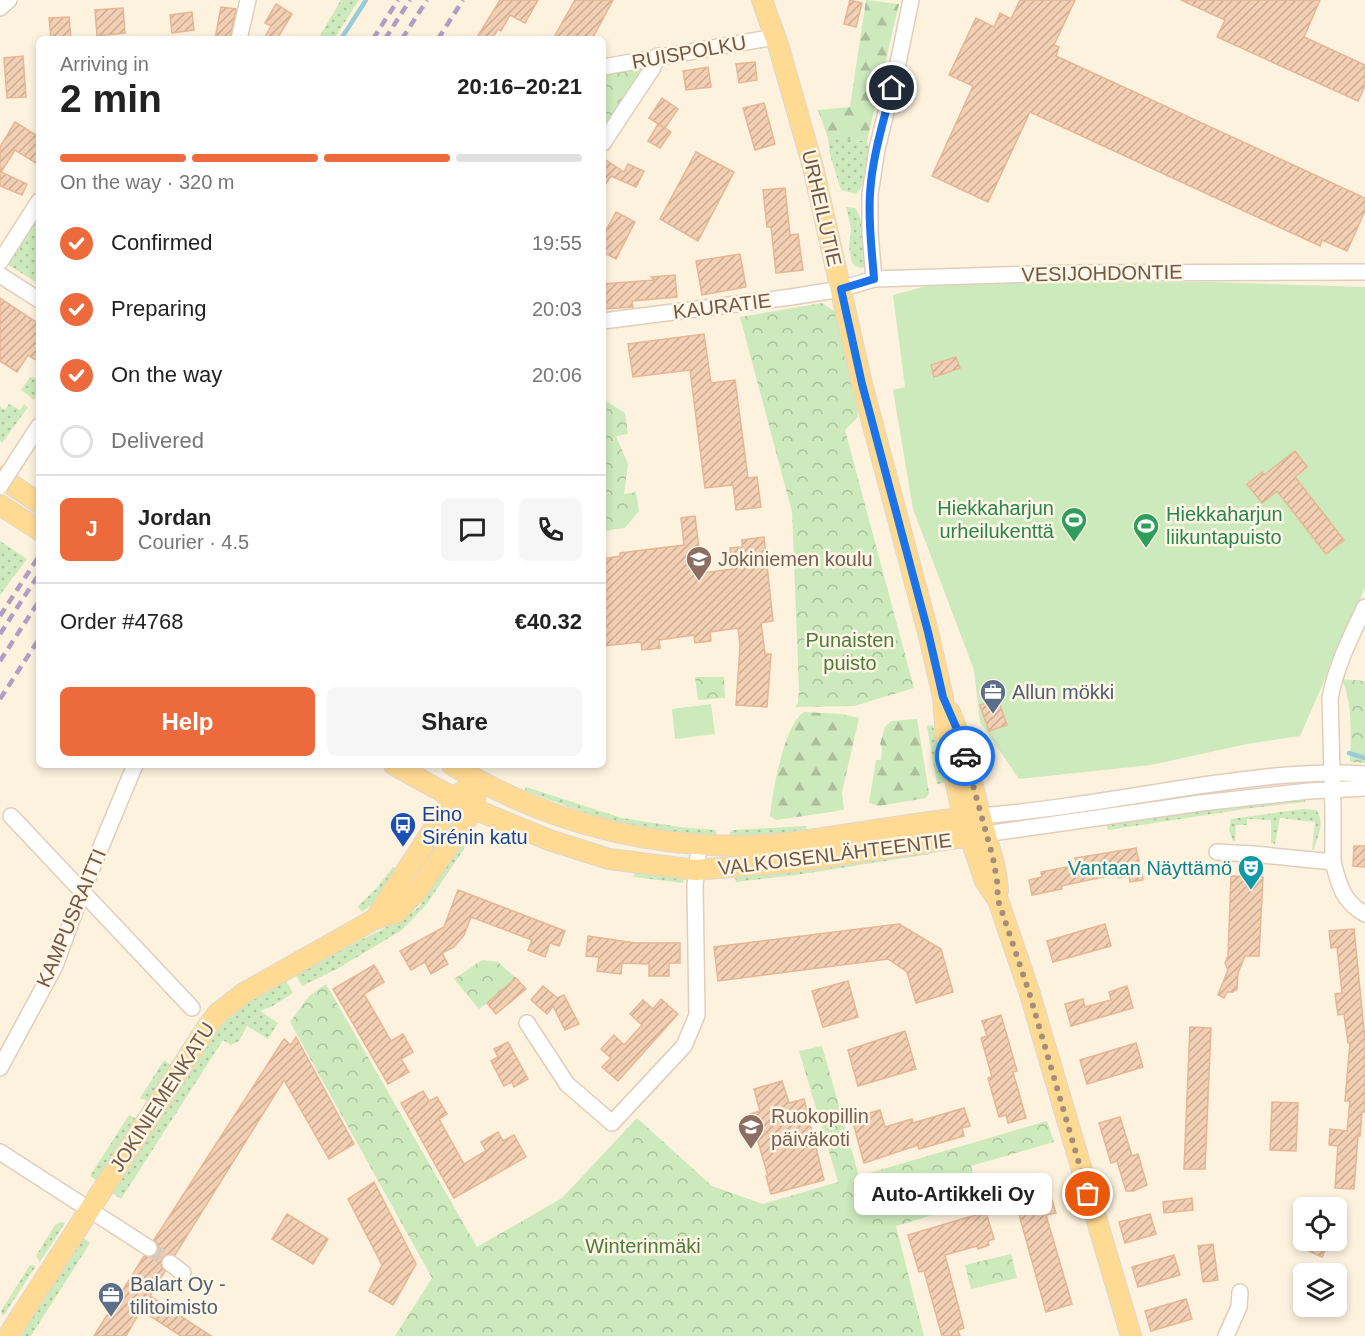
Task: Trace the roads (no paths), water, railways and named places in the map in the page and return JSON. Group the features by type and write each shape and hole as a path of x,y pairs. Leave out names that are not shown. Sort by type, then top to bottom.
{"main road":[{"name":"URHEILUTIE","path":"762,0 813,167 862,384 928,632 943,697 946,737 974,826 997,880 998,900 1029,992 1131,1336"},
{"path":"0,477 36,501"},
{"path":"0,504 36,528"},
{"name":"VALKOISENLÄHTEENTIE","path":"399,768 453,799 549,840 601,857 696,870 791,862 974,826"},
{"name":"VALKOISENLÄHTEENTIE","path":"457,768 477,780 556,815 613,832 654,840 699,845 785,843 974,826"},
{"name":"JOKINIEMENKATU","path":"375,919 453,799 477,780"},
{"name":"JOKINIEMENKATU","path":"8,1336 217,1014 244,993 375,919 396,913 403,907 418,890 474,809 477,780"}],"street":[{"path":"0,8 9,0"},
{"path":"240,36 248,0"},
{"path":"874,279 870,233 870,194 877,148 911,0"},
{"name":"RUISPOLKU","path":"606,66 775,37"},
{"path":"606,138 652,69 658,56"},
{"path":"0,262 36,206"},
{"name":"VESIJOHDONTIE","path":"841,289 874,279 1067,273 1365,272"},
{"path":"0,275 36,298"},
{"name":"KAURATIE","path":"606,321 841,289"},
{"path":"0,486 35,432"},
{"path":"1365,607 1333,684 1329,716 1333,862 1339,885 1348,902 1365,914"},
{"name":"KAMPUSRAITTI","path":"0,1068 55,966 82,892 134,768"},
{"name":"VALKOISENLÄHTEENTIE","path":"974,826 1026,812 1241,780 1331,772 1365,774"},
{"name":"VALKOISENLÄHTEENTIE","path":"974,826 1365,788"},
{"path":"11,816 192,1008"},
{"path":"528,1023 567,1083 612,1124 684,1046 695,1022 698,997 696,870 699,845"},
{"path":"1217,852 1333,862"},
{"path":"0,1152 149,1248"},
{"path":"170,1263 183,1273"},
{"path":"1226,1336 1239,1307 1240,1292"}],"waterway":[{"path":"343,36 366,0"},
{"path":"1349,753 1365,758"}],"tunnel":[{"path":"149,1248 170,1263"}],"railway":[{"path":"375,36 398,0"},
{"path":"387,36 410,0"},
{"path":"404,36 427,0"},
{"path":"440,36 463,0"},
{"path":"0,616 36,561"},
{"path":"0,634 36,579"},
{"path":"0,661 36,606"},
{"path":"0,699 36,644"}],"place":[{"name":"Hiekkaharjun urheilukenttä","path":"1074,543"},
{"name":"Hiekkaharjun liikuntapuisto","path":"1146,549"},
{"name":"Jokiniemen koulu","path":"699,582"},
{"name":"Allun mökki","path":"993,715"},
{"name":"Eino Sirénin katu","path":"403,848"},
{"name":"Vantaan Näyttämö","path":"1251,891"},
{"name":"Ruokopillin päiväkoti","path":"751,1150"},
{"name":"Auto-Artikkeli Oy","path":"1088,1194"},
{"name":"Balart Oy - tilitoimisto","path":"111,1318"}],"park label":[{"name":"Punaisten puisto","path":"850,652"},
{"name":"Winterinmäki","path":"643,1246"}]}
